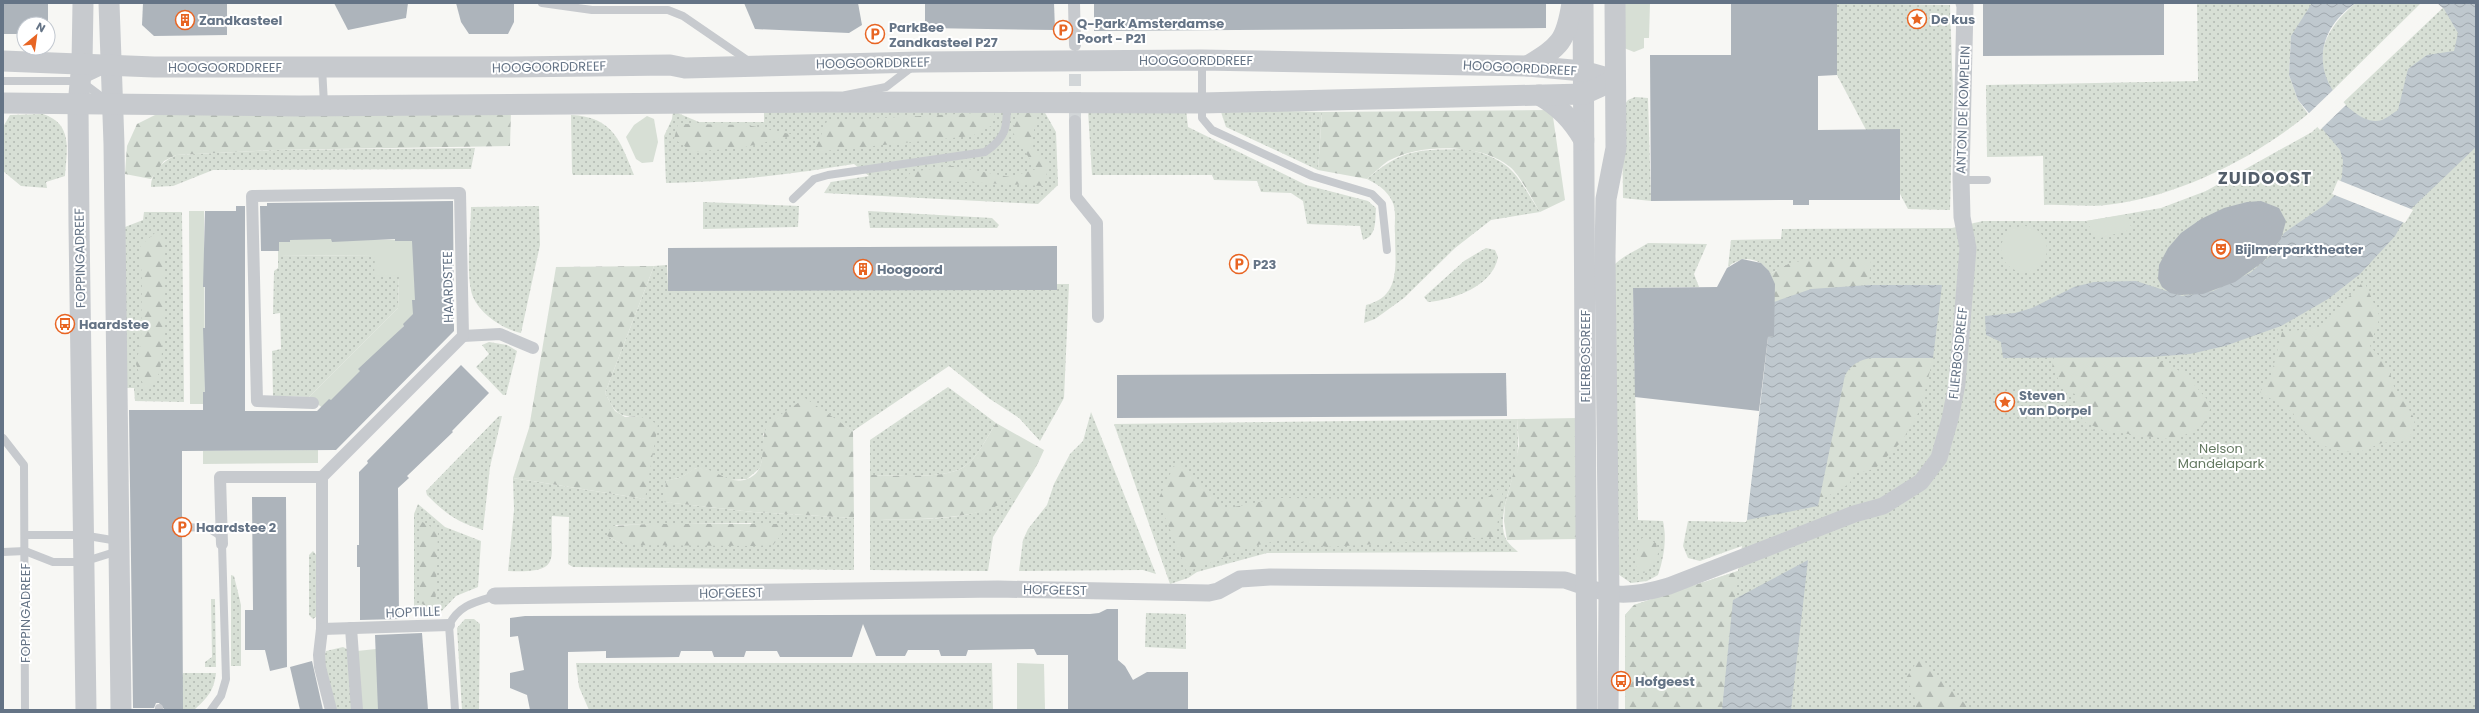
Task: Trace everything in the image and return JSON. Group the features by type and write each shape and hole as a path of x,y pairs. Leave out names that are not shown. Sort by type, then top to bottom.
{"street":[{"name":"FOPPINGADREEF","path":"83,3 82,72 78,105 80,177 79,226 82,535 86,710"},
{"path":"109,3 113,105 121,710"},
{"path":"1074,3 1075,45"},
{"path":"1528,66 1551,52 1563,40 1569,27 1572,3"},
{"name":"FLIERBOSDREEF","path":"1583,3 1585,587 1587,710"},
{"name":"FLIERBOSDREEF","path":"1608,710 1609,595 1605,256 1606,199 1616,148 1615,3"},
{"name":"ANTON DE KOMPLEIN","path":"1962,218 1961,180 1964,3"},
{"name":"HOOGOORDDREEF","path":"3,61 82,72 111,66 513,67 670,65 685,68 919,62 1202,60 1528,66 1583,72 1615,80"},
{"name":"HOOGOORDDREEF","path":"3,103 113,105 670,102 1202,103 1584,94 1615,80"},
{"path":"1539,95 1556,105 1572,120 1584,140"},
{"path":"1075,121 1076,197 1097,223 1098,317"},
{"name":"HAARDSTEE","path":"313,403 257,401 252,196 460,193 463,336 322,477"},
{"name":"FLIERBOSDREEF","path":"1609,595 1641,595 1669,586 1854,514 1883,506 1921,482 1939,458 1957,384 1968,248 1962,218"},
{"path":"463,336 500,334 533,348"},
{"path":"222,544 220,477 322,477 322,629 320,667 331,710"},
{"name":"HOFGEEST","path":"495,596 998,589 1209,593 1218,591 1240,579 1270,577 1565,580 1609,595"},
{"name":"HOPTILLE","path":"322,629 449,624"},
{"path":"351,628 357,710"}],"lane":[{"path":"542,3 592,10 668,10 683,16 755,66"},
{"path":"1202,60 1202,118 1212,130 1224,137 1312,176 1372,194 1382,204 1386,250"},
{"path":"824,102 861,90 886,87 919,62"},
{"path":"322,66 324,104"},
{"name":"HOOGOORDDREEF","path":"3,81 82,72"},
{"path":"82,72 113,105"},
{"path":"793,199 814,179 828,175 985,152 996,145 1007,128 1007,103"},
{"path":"1961,180 1987,180"},
{"path":"3,438 24,464 25,535 25,551 3,552"},
{"path":"182,527 208,528 219,535 222,544 226,679 221,696 211,710"},
{"path":"25,535 82,535 118,546"},
{"name":"FOPPINGADREEF","path":"25,710 25,551 53,562 83,562 118,546"},
{"name":"HOPTILLE","path":"449,624 455,614 464,606 495,596"},
{"path":"449,624 455,710"}],"green space":[{"path":"1623,3 1650,3 1649,38 1644,38 1644,48 1634,52 1624,48"},
{"path":"1837,3 1950,5 1953,94 1950,210 1908,209 1837,75"},
{"path":"2197,3 2313,3 2291,37 2289,75 2298,100 2308,114 2265,145 2217,172 2165,192 2114,204 2096,206 2044,205 2043,156 1987,157 1986,85 2198,81"},
{"path":"2356,3 2421,3 2331,92 2324,71 2324,44 2333,27 2340,18"},
{"name":"Nelson Mandelapark","path":"2448,3 2476,3 2476,710 1625,710 1625,615 1634,605 1738,571 1742,546 1700,561 1688,558 1683,546 1688,521 1746,522 1747,520 1777,270 1770,274 1762,264 1745,259 1733,263 1728,267 1731,240 1781,239 1782,229 1952,228 1983,221 2086,221 2161,208 2206,191 2312,132"},
{"path":"1635,97 1648,98 1651,201 1623,198 1622,108 1628,100"},
{"path":"1022,106 1038,107 1031,149 1050,163 1043,186 906,179 911,172 952,166 1010,177 1036,169 1012,131"},
{"path":"1186,109 1188,127 1306,185 1368,201 1376,208 1375,223 1371,235 1363,240 1360,226 1307,224 1303,201 1291,193 1261,192 1257,181 1214,180 1212,175 1092,175 1088,111"},
{"path":"1220,109 1322,112 1318,170 1226,127"},
{"path":"764,110 1044,111 1056,132 1058,185 1038,204 824,193 831,182 869,176 854,164 760,177 666,183 664,136 672,119 673,111 699,122 764,122"},
{"path":"1552,110 1565,200 1540,212 1514,171 1498,159 1484,153 1450,148 1417,151 1401,155 1388,161 1367,179 1318,170 1322,112"},
{"path":"511,111 510,146 275,150 176,155 164,161 151,179 125,174 127,146 137,124 159,113"},
{"path":"995,112 991,126 972,136 814,152 827,121"},
{"path":"43,114 53,118 64,131 67,147 65,176 46,182 47,188 21,186 3,171 3,127 10,115"},
{"path":"571,115 597,120 606,126 619,141 634,175 573,175"},
{"path":"647,116 654,119 658,142 653,162 642,163 636,159 626,137 634,125"},
{"path":"678,124 747,125 795,135 745,147 693,152 674,139"},
{"path":"475,148 471,169 213,170 173,186 151,187 153,176 159,167 176,155 275,150"},
{"path":"1468,149 1496,159 1512,171 1519,179 1540,212 1491,220 1455,248 1404,298 1375,319 1364,323 1366,305 1378,301 1386,295 1391,287 1394,277 1396,256 1394,205 1385,191 1367,179 1392,161 1414,152 1425,150"},
{"path":"703,202 799,206 798,227 703,229"},
{"path":"539,206 540,245 521,333 500,325 493,320 481,310 473,297 469,278 471,207"},
{"path":"189,211 204,211 205,404 190,404"},
{"path":"868,211 992,218 999,225 997,228 870,228"},
{"path":"144,212 182,212 184,402 135,401 134,388 126,388 125,227 143,220"},
{"path":"2123,215 2133,229 2097,239 2086,221"},
{"path":"2029,226 2041,232 2046,240 2046,258 2041,266 2033,271 2019,272 2007,266 2002,258 2001,244 2007,232 2015,227"},
{"path":"156,232 164,241 164,331 160,372 146,393 136,364 141,341 142,282 140,246"},
{"path":"278,238 413,240 416,310 413,316 325,410 309,397 398,308 399,276 374,275 375,255 278,256"},
{"path":"1648,243 1707,244 1694,274 1699,287 1633,288 1638,520 1663,521 1665,542 1662,562 1658,575 1647,581 1631,583 1618,574 1614,265"},
{"path":"1486,248 1495,250 1498,257 1495,267 1488,276 1470,290 1460,295 1428,302 1424,297 1464,261"},
{"path":"375,255 399,276 398,308 309,397 273,396 272,351 281,349 280,313 273,314 274,271 278,268 278,256"},
{"path":"1830,259 1871,260 1869,285 1811,289 1774,302 1770,274 1792,262"},
{"path":"667,265 668,286 1069,284 1064,398 1040,441 1019,418 990,399 949,366 853,431 804,399 763,434 764,452 760,468 747,479 728,480 708,470 696,468 682,477 666,481 665,502 753,512 854,518 854,570 573,567 568,564 569,517 552,516 552,553 550,561 546,566 526,571 508,571 514,510 513,478 645,499 639,416 626,416 618,412 614,409 605,393 654,266","holes":["751,523 773,545 624,545 607,536 616,525"]},
{"path":"654,266 605,393 615,411 625,417 639,416 658,424 645,499 513,478 529,428 556,267"},
{"path":"2364,281 2380,317 2370,346 2388,366 2395,390 2406,404 2415,420 2409,441 2382,443 2362,451 2343,452 2318,444 2303,431 2293,413 2260,392 2271,376 2282,332 2318,328"},
{"path":"489,342 507,345 517,351 506,395 503,395 476,367 489,354 482,345"},
{"path":"2054,357 2151,357 2184,373 2212,405 2204,424 2176,440 2105,431 2084,422 2075,403 2075,394 2065,391 2052,368"},
{"path":"1873,358 1933,358 1921,408 1902,441 1875,469 1856,473 1849,484 1819,501 1845,375 1856,363"},
{"path":"948,387 996,423 974,458 964,467 944,474 918,476 870,475 870,440"},
{"path":"805,398 853,431 854,518 753,512 664,502 666,481 681,477 697,468 704,468 734,480 747,479 755,475 761,462 763,439 768,426 780,415"},
{"path":"1091,412 1156,574 1143,570 1019,571 1023,540 1028,529 1047,505 1054,484 1070,454 1083,441"},
{"path":"499,416 502,416 490,467 483,530 452,517 427,495 426,491"},
{"path":"1578,418 1577,539 1507,540 1504,521 1505,505 1519,445 1517,419"},
{"path":"1517,419 1517,459 1506,503 1503,524 1507,541 1518,552 1267,553 1197,572 1188,578 1170,584 1114,424"},
{"path":"996,423 1044,450 1032,474 1016,494 1002,503 985,510 966,515 926,519 870,519 870,475 918,476 944,474 955,471 964,467 974,458"},
{"path":"318,450 318,463 203,464 203,451"},
{"path":"1177,459 1224,509 1278,498 1484,500 1504,485 1495,537 1327,547 1287,539 1253,546 1187,572 1158,500"},
{"path":"1026,483 993,537 988,571 870,570 870,519 933,519 974,513 1011,497"},
{"path":"418,504 445,527 481,541 478,587 456,596 436,617 414,616 414,514"},
{"path":"419,520 438,531 435,614 420,602"},
{"path":"651,524 778,524 782,527 782,534 773,545 756,546 624,545 607,536 611,526"},
{"path":"1642,538 1656,543 1658,554 1647,572 1637,574 1636,555"},
{"path":"313,551 317,556 317,616 313,619 309,615 309,555"},
{"path":"1738,571 1722,710 1625,710 1625,615 1634,605"},
{"path":"231,575 234,576 241,605 241,666 231,666"},
{"path":"211,599 215,599 216,667 205,667 205,662 212,657"},
{"path":"1146,613 1186,614 1186,649 1145,647"},
{"path":"465,619 474,619 480,624 479,710 462,710 457,628"},
{"path":"343,647 347,649 352,710 335,710 323,659 326,651"},
{"path":"376,649 381,710 362,710 357,651"},
{"path":"1920,657 1969,708 1943,707 1945,710 1915,710 1916,701 1906,678"},
{"path":"576,663 992,663 993,710 589,710 579,687"},
{"path":"1017,663 1044,664 1045,710 1017,710"},
{"path":"183,673 216,673 214,685 203,702 194,710 167,710"}],"water":[{"path":"2312,3 2356,3 2342,15 2331,28 2325,42 2323,57 2325,72 2330,86 2340,100 2360,116 2378,121 2388,117 2398,110 2408,69 2427,55 2454,51 2458,33 2444,9 2437,3 2476,3 2476,147 2411,209 2395,236 2360,274 2328,299 2281,326 2225,346 2190,354 2151,357 2003,358 2001,342 1986,335 1985,316 2015,313 2032,308 2074,287 2094,282 2136,281 2182,296 2213,291 2250,273 2271,255 2284,233 2326,204 2334,196 2342,177 2343,160 2340,150 2298,100 2289,75 2291,36"},
{"path":"1869,285 1942,285 1933,358 1873,358 1860,361 1850,368 1845,375 1818,506 1747,520 1768,337 1774,336 1774,302 1811,289"},
{"path":"1808,560 1791,710 1722,710 1733,600"}],"pier":[{"path":"2333,90 2346,105 2320,130 2307,115"},
{"path":"2338,180 2413,210 2405,223 2332,194"}],"building":[{"path":"3,3 48,3 48,16 16,16 16,34 3,34"},
{"name":"Zandkasteel","path":"143,3 227,3 227,35 154,36 142,25"},
{"path":"334,3 408,3 406,18 348,30"},
{"path":"456,3 514,3 514,22 508,34 469,34 461,22"},
{"path":"744,3 858,3 862,25 849,33 755,29"},
{"path":"925,3 1054,3 1055,30 925,28"},
{"path":"1094,3 1546,3 1546,28 1094,31"},
{"path":"1731,3 1837,3 1837,75 1818,76 1818,130 1900,129 1900,200 1809,200 1809,205 1793,205 1793,200 1651,201 1650,55 1731,55"},
{"path":"1983,3 2164,3 2164,55 1983,56"},
{"path":"453,201 454,331 336,450 182,451 182,522 177,527 182,532 183,709 164,709 159,703 156,703 154,708 133,708 129,410 203,410 203,392 205,392 203,328 205,328 205,287 203,287 205,211 236,211 236,206 245,206 245,411 317,411 329,399 331,400 360,371 358,369 404,326 403,324 413,314 412,300 415,300 412,241 395,241 395,239 332,242 331,239 290,240 290,242 279,242 279,251 261,251 260,206 267,206 267,203"},
{"name":"Bijlmerparktheater","path":"2261,201 2279,208 2286,221 2281,239 2263,262 2235,282 2203,294 2179,295 2170,293 2162,287 2158,279 2159,265 2168,248 2181,233 2201,219 2224,208 2247,202"},
{"name":"Hoogoord","path":"1057,246 1057,290 668,291 668,248"},
{"path":"1742,259 1761,263 1769,271 1775,284 1774,336 1768,337 1759,411 1635,397 1633,288 1717,287 1727,268"},
{"path":"461,365 489,393 452,431 453,432 407,476 409,478 398,488 399,619 360,620 360,567 357,567 357,545 359,545 359,472 368,463 367,461"},
{"path":"1506,373 1507,416 1117,418 1117,375"},
{"path":"252,497 286,497 287,667 270,671 265,650 245,650 245,610 253,610"},
{"path":"1107,609 1118,609 1118,660 1125,666 1133,680 1147,672 1188,672 1188,710 1068,710 1068,655 1037,655 1034,649 968,650 966,656 941,656 939,650 908,650 905,656 876,656 863,624 852,657 780,657 777,651 746,651 744,657 714,657 712,651 681,651 679,657 606,658 606,651 568,652 568,710 530,710 527,695 510,688 510,673 524,670 518,636 510,637 510,618 525,616 1090,614 1099,613"},
{"path":"422,633 428,710 378,710 375,635"},
{"path":"312,661 323,710 300,710 290,667"}],"tunnel":[{"path":"1075,56 1075,121"}],"place":[{"name":"De kus","path":"1917,19"},
{"name":"Zandkasteel","path":"185,20"},
{"name":"Q-Park Amsterdamse Poort - P21","path":"1063,30"},
{"name":"ParkBee Zandkasteel P27","path":"875,34"},
{"name":"Bijlmerparktheater","path":"2221,249"},
{"name":"P23","path":"1239,264"},
{"name":"Hoogoord","path":"863,269"},
{"name":"Haardstee","path":"65,324"},
{"name":"Steven van Dorpel","path":"2005,402"},
{"name":"Haardstee 2","path":"182,527"},
{"name":"Hofgeest","path":"1621,681"}],"district":[{"name":"ZUIDOOST","path":"2265,178"}]}
